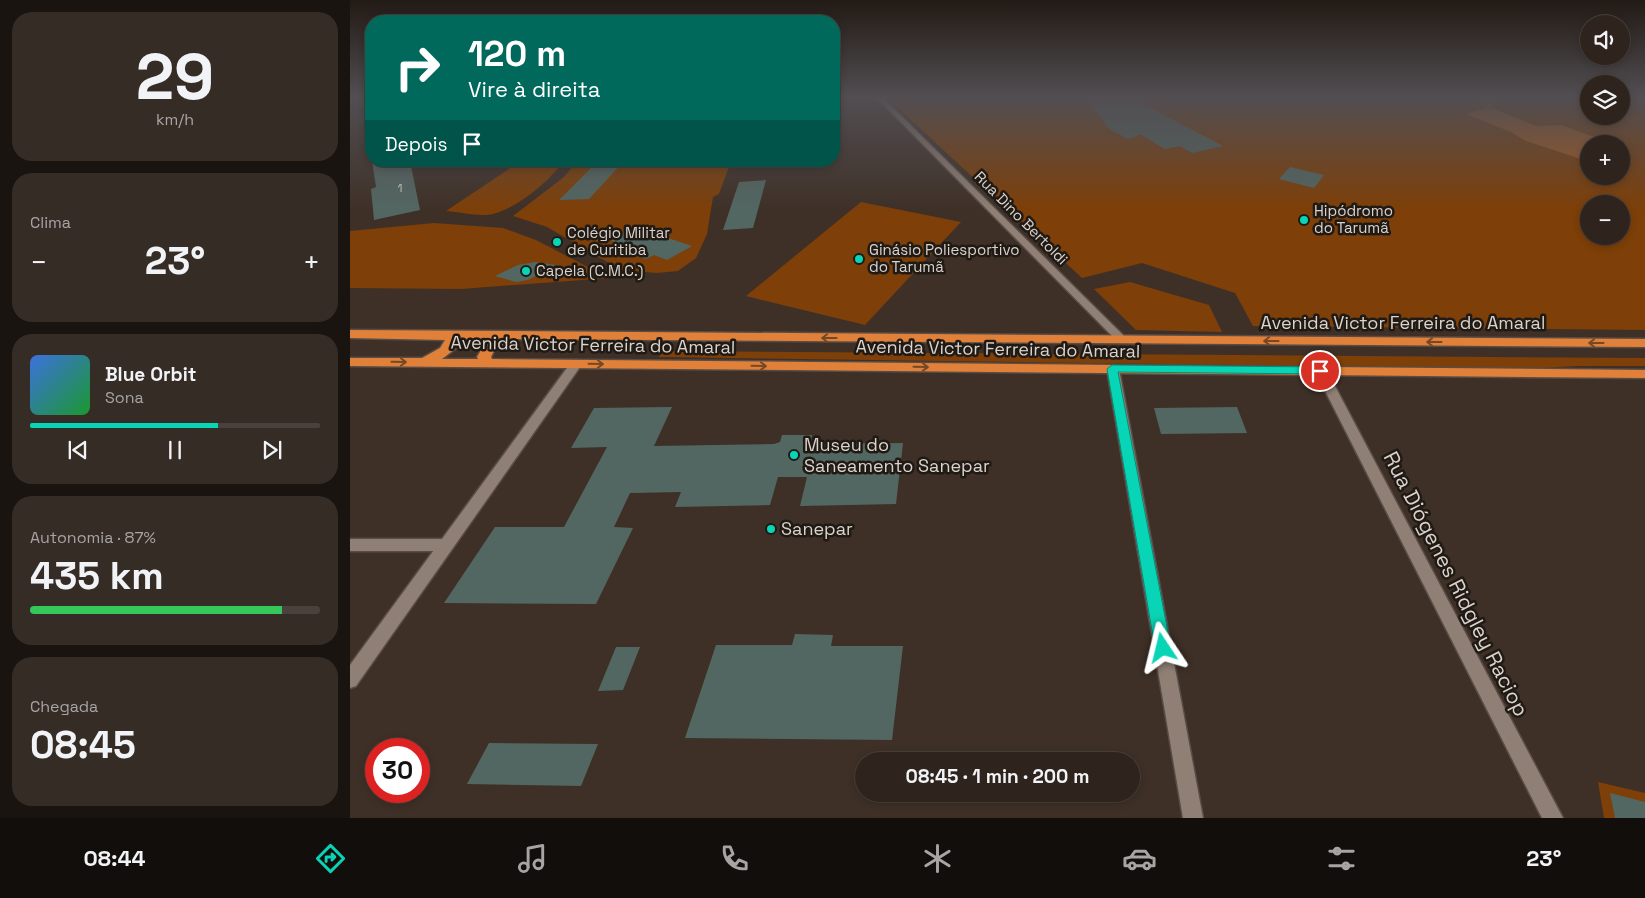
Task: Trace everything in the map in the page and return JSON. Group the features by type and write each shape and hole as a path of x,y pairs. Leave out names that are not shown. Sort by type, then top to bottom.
{"highway":[{"name":"Avenida Victor Ferreira do Amaral","path":"350,334 1645,343"},
{"path":"421,362 434,358 448,350 452,343 452,338 448,335"},
{"path":"488,363 484,357 488,348 500,340 516,335"},
{"name":"Avenida Victor Ferreira do Amaral","path":"350,362 1645,374"}],"street":[{"name":"Rua Dino Bertoldi","path":"918,135 1122,340"},
{"path":"350,680 576,364"},
{"path":"1112,369 1193,818"},
{"name":"Rua Diógenes Ridgley Raciop","path":"1320,371 1553,818"},
{"path":"350,545 446,546"}],"shaded area":[{"name":"Hipódromo do Tarumã","path":"927,135 1580,135 1580,185 1630,185 1630,135 1645,135 1645,330 1253,326 1235,293 1142,263 1082,278"},
{"path":"1516,135 1580,135 1580,159 1526,141"},
{"path":"510,167 559,167 533,192 514,205 493,214 482,215 446,211"},
{"path":"572,167 729,167 719,194 713,197 707,234 696,258 678,271 657,273 621,270 547,227 513,216 564,177"},
{"name":"Ginásio Poliesportivo do Tarumã","path":"861,202 961,222 865,325 746,296"},
{"path":"434,223 503,228 536,240 609,278 461,289 350,288 350,231"},
{"path":"1130,282 1209,305 1222,332 1136,330 1094,289"},
{"path":"662,351 1645,358 1645,366 1578,366 1525,369 659,357"},
{"path":"1598,782 1645,793 1645,818 1604,818"}],"building":[{"path":"1121,135 1138,135 1130,139"},
{"path":"1142,135 1202,135 1223,146 1192,153 1180,146 1165,149"},
{"path":"373,167 411,167 420,210 374,220 371,189 376,187"},
{"path":"592,167 618,167 589,199 559,200"},
{"path":"1290,167 1324,175 1314,188 1279,179"},
{"path":"766,180 753,228 723,230 739,182"},
{"path":"635,227 692,246 667,260 654,255 646,259 616,249 623,245 609,240"},
{"name":"Capela (C.M.C.)","path":"535,262 556,265 528,280 516,282 495,276 518,265"},
{"path":"672,407 654,446 774,444 780,442 782,435 812,435 811,442 818,441 817,444 903,443 896,504 800,506 807,477 778,477 770,505 675,507 681,492 630,493 614,527 633,528 596,604 444,603 495,527 564,527 607,447 571,448 594,408"},
{"path":"1237,407 1247,433 1161,434 1154,408"},
{"path":"795,634 833,635 831,646 903,646 892,740 685,738 716,645 792,645"},
{"path":"616,647 640,647 623,690 598,691"},
{"path":"489,743 598,744 581,786 467,784"},
{"path":"1610,793 1645,802 1645,818 1615,818"}],"place":[{"name":"Hipódromo do Tarumã","path":"1304,220"},
{"name":"Colégio Militar de Curitiba","path":"557,242"},
{"name":"Ginásio Poliesportivo do Tarumã","path":"859,259"},
{"name":"Capela (C.M.C.)","path":"526,271"},
{"name":"Museu do Saneamento Sanepar","path":"794,455"},
{"name":"Sanepar","path":"771,529"}],"route":[{"path":"1163,648 1112,369 1320,371"}]}
